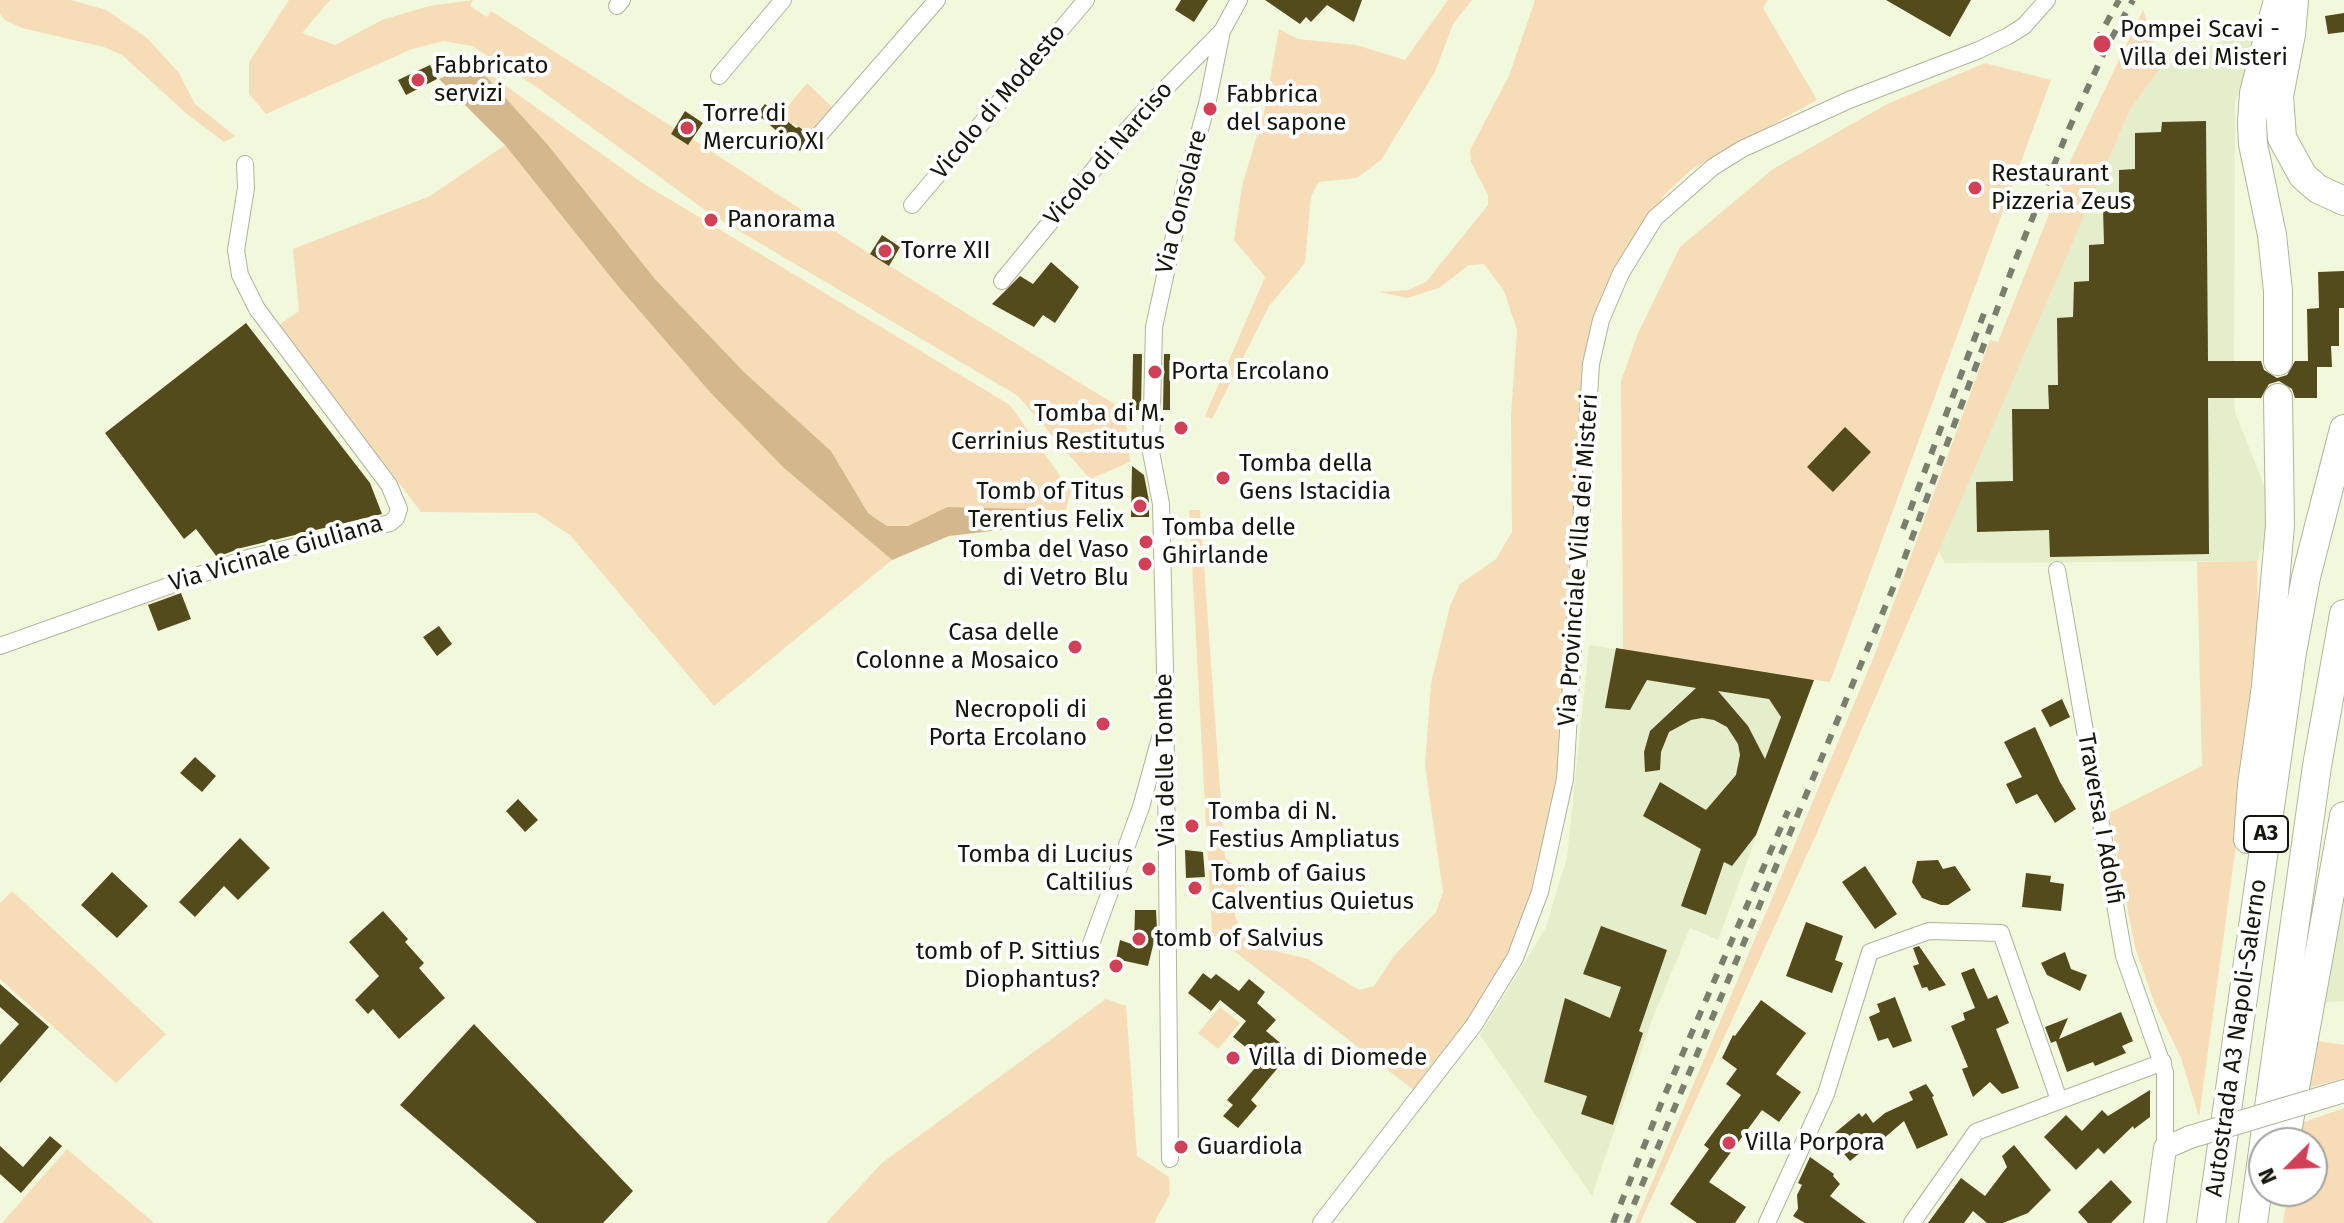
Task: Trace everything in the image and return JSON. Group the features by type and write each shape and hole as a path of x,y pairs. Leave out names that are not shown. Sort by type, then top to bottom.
{"highway":[{"path":"2278,0 2254,93 2252,122 2253,144 2272,235 2278,291 2278,361"},
{"path":"2294,0 2279,96 2282,138 2303,176 2318,189 2344,201"},
{"path":"2245,979 2252,785 2266,686 2280,525 2278,398"},
{"name":"Autostrada A3 Napoli-Salerno","path":"2211,1223 2295,637 2306,577 2341,438"},
{"name":"Autostrada A3 Napoli-Salerno","path":"2266,1127 2317,766 2344,614"},
{"path":"2288,1127 2344,816"}],"street":[{"path":"719,76 783,0"},
{"path":"821,133 937,0"},
{"name":"Vicolo di Modesto","path":"912,205 1086,0"},
{"name":"Via Consolare","path":"1152,409 1154,327 1166,264 1217,64 1222,31 1239,0"},
{"name":"Via Provinciale Villa dei Misteri","path":"1327,1221 1474,1025 1515,958 1540,892 1565,779 1591,364 1601,320 1621,273 1655,218 1692,184 1742,149 1849,100 1979,50 2024,26 2047,0"},
{"name":"Vicolo di Narciso","path":"1002,281 1117,141 1222,31"},
{"name":"Via Vicinale Giuliana","path":"0,646 244,559 390,523 396,518 399,509 389,485 257,309 240,275 236,250 246,188 245,164"},
{"name":"Via delle Tombe","path":"1152,409 1151,452 1161,504 1170,1159"},
{"name":"Traversa I Adolfi","path":"2057,570 2124,956 2163,1062 2166,1082 2165,1148"},
{"path":"1088,952 1141,807 1165,721"},
{"path":"1767,1223 1826,1094 1870,952 1929,931 2001,933 2059,1100"},
{"path":"1912,1223 1976,1132 2163,1062"},
{"path":"2155,1223 2165,1148 2190,1137 2344,1091"}],"shaded area":[{"path":"0,0 71,0 106,10 147,38 179,73 195,104 235,136 224,142 187,114 122,55 104,47 22,28 5,20 0,14"},
{"path":"289,0 330,0 302,33 335,45 382,20 429,6 473,0 470,6 487,17 491,11 674,128 671,134 688,145 692,139 870,254 1129,413 1126,424 1130,462 1090,479 1018,396 709,213 535,86 472,46 443,41 412,49 266,114 249,94 249,62"},
{"path":"1448,0 1472,0 1453,24 1435,72 1381,160 1357,178 1319,182 1311,196 1305,263 1269,306 1212,419 1205,416 1265,277 1234,240 1242,186 1264,112 1279,29 1298,39 1356,45 1405,60"},
{"path":"1535,0 1768,0 1763,8 1817,100 1692,169 1665,194 1615,270 1590,330 1563,726 1554,792 1533,889 1510,950 1478,1007 1415,1091 1212,934 1189,510 1200,510 1225,858 1249,877 1239,897 1235,916 1245,938 1258,947 1308,959 1359,990 1374,986 1393,957 1436,912 1443,892 1425,765 1431,683 1450,606 1460,584 1496,559 1512,532 1511,415 1517,330 1504,291 1484,264 1469,265 1439,288 1407,298 1379,292 1408,290 1426,282 1488,205 1488,195 1471,162 1470,150 1509,76"},
{"path":"2143,10 2162,66 2130,110 1815,837 1640,1223 1635,1223 1875,654 1990,340 1998,342 2069,164"},
{"path":"2261,25 2235,102 2234,398 2235,412 2268,495 2265,541 2257,561 1945,563 1938,550 2130,110 2162,66"},
{"path":"1985,63 2051,80 1830,682 1623,650 1621,381 1638,333 1680,247 1773,169 1887,104"},
{"path":"475,64 641,182 1010,405 1071,491 1065,513 947,507 908,526 887,526 868,513 831,451 744,372 655,279 548,145"},
{"path":"475,64 548,145 655,279 744,372 831,451 868,513 887,526 908,526 947,507 1030,509 1065,513 1060,523 949,536 892,560 783,467 709,391 617,285 505,145 439,79"},
{"path":"807,83 833,108 809,136 793,123 783,135 784,111"},
{"path":"505,145 617,285 709,391 892,560 714,706 570,535 536,513 421,512 279,325 299,311 293,249 430,196"},
{"path":"2257,561 2259,677 2199,1117 2181,1058 2154,1002 2135,947 2109,813 2202,766 2197,562"},
{"path":"1589,645 1814,680 1718,940 1690,928 1653,1017 1592,1196 1480,1035 1545,929 1567,858"},
{"path":"2344,873 2344,1001 2318,1003"},
{"path":"12,891 166,1034 116,1083 0,979 0,903"},
{"path":"1106,999 1126,1006 1137,1156 1169,1177 1170,1194 1154,1223 826,1223 882,1163"},
{"path":"1220,1007 1240,1023 1218,1049 1198,1033"},
{"path":"2312,1040 2344,1045 2344,1078 2305,1089"},
{"path":"2344,1108 2344,1223 2283,1223 2286,1207 2328,1207 2328,1127 2300,1127 2301,1123"},
{"path":"67,1149 154,1223 2,1223"}],"building":[{"path":"1181,0 1208,0 1194,22 1175,10"},
{"path":"1265,0 1362,0 1354,22 1327,5 1311,22 1306,17 1300,24"},
{"path":"1886,0 1971,0 1950,37"},
{"path":"2344,13 2344,32 2328,34 2325,16"},
{"name":"Fabbricato servizi","path":"430,65 437,79 406,95 398,80"},
{"path":"765,104 810,135 800,151 757,114"},
{"name":"Torre di Mercurio XI","path":"685,111 703,123 688,145 671,134"},
{"path":"2206,121 2208,361 2261,361 2264,370 2277,378 2287,375 2295,361 2308,361 2307,309 2319,308 2318,272 2344,271 2344,308 2339,308 2339,346 2331,346 2332,367 2317,367 2317,398 2295,398 2292,389 2279,381 2269,384 2261,398 2208,398 2209,554 2050,557 2049,530 1977,532 1976,482 2013,481 2012,409 2049,409 2048,385 2058,385 2057,318 2073,317 2074,282 2089,281 2089,245 2104,244 2103,208 2119,208 2119,170 2135,169 2135,133 2161,132 2162,122"},
{"name":"Torre XII","path":"882,235 900,247 889,266 870,254"},
{"path":"1051,262 1079,287 1055,323 1043,315 1034,327 992,304 1020,276 1033,284"},
{"path":"246,323 370,483 382,514 241,548 217,557 196,529 184,539 105,433"},
{"path":"1133,354 1142,354 1141,410 1132,410"},
{"path":"1164,354 1170,354 1170,410 1163,410"},
{"path":"1845,427 1871,452 1833,492 1807,467"},
{"path":"1132,466 1144,475 1149,517 1131,517"},
{"path":"181,593 191,619 158,631 148,605"},
{"path":"439,626 452,644 437,656 423,637"},
{"path":"1616,648 1814,680 1756,835 1732,866 1724,862 1706,915 1681,906 1701,849 1643,816 1660,782 1706,810 1736,775 1740,755 1738,744 1727,727 1714,720 1691,720 1669,732 1661,752 1660,770 1645,772 1644,752 1650,731 1696,688 1647,680 1630,710 1605,708","holes":["1718,691 1769,699 1781,717 1765,759 1748,726"]},
{"path":"2062,699 2070,717 2050,727 2041,710"},
{"path":"2035,727 2076,809 2055,823 2037,794 2016,804 2006,784 2022,777 2004,742"},
{"path":"195,757 216,776 202,792 180,773"},
{"path":"518,799 538,820 525,832 506,811"},
{"path":"240,838 270,868 238,900 224,886 195,917 179,902"},
{"path":"1185,850 1203,852 1205,877 1186,878"},
{"path":"1938,860 1943,869 1955,866 1971,890 1948,905 1922,898 1912,882 1917,861"},
{"path":"1865,866 1897,914 1875,929 1842,882"},
{"path":"112,872 148,906 117,938 81,905"},
{"path":"2026,873 2051,876 2050,882 2064,884 2061,911 2022,907"},
{"path":"1135,910 1156,910 1157,929 1148,966 1116,959 1120,940 1134,945"},
{"path":"383,911 408,939 405,942 424,963 419,968 445,998 399,1039 373,1009 368,1014 355,1000 379,976 349,942"},
{"path":"1806,922 1843,936 1835,960 1843,963 1832,993 1786,976"},
{"path":"1601,926 1667,950 1639,1031 1643,1033 1613,1125 1581,1114 1587,1096 1544,1082 1565,998 1610,1018 1621,987 1583,974"},
{"path":"1919,946 1946,985 1929,991 1927,987 1922,988 1913,966 1919,964 1913,948"},
{"path":"2065,952 2071,969 2087,975 2080,991 2047,975 2041,963"},
{"path":"1974,968 1988,999 1997,995 2009,1023 1996,1029 2019,1088 2002,1094 1990,1082 1973,1097 1962,1069 1968,1067 1951,1026 1965,1020 1963,1013 1975,1008 1961,973"},
{"path":"1203,973 1211,979 1216,974 1239,991 1249,979 1265,992 1257,1003 1276,1020 1266,1031 1291,1052 1251,1100 1257,1106 1238,1128 1223,1116 1233,1105 1227,1100 1262,1060 1233,1037 1246,1021 1220,1000 1211,1011 1188,993"},
{"path":"0,984 49,1027 0,1083 0,1045 19,1024 0,1007"},
{"path":"1895,997 1912,1041 1893,1048 1888,1038 1878,1041 1869,1017 1880,1012 1877,1004"},
{"path":"1761,1000 1806,1033 1776,1074 1801,1092 1779,1122 1762,1110 1709,1182 1746,1207 1735,1223 1697,1223 1670,1204 1709,1149 1704,1145 1741,1095 1726,1084 1737,1069 1722,1058 1733,1035"},
{"path":"2121,1012 2133,1041 2122,1046 2126,1053 2095,1066 2093,1062 2067,1072 2056,1041 2051,1043 2045,1027 2068,1018 2059,1039"},
{"path":"474,1024 633,1191 603,1223 537,1223 400,1105"},
{"path":"1926,1084 1934,1096 1948,1135 1917,1149 1904,1121 1876,1145 1873,1142 1850,1161 1830,1137 1859,1113 1862,1117 1866,1113 1873,1123 1885,1113 1913,1100 1909,1092"},
{"path":"2150,1090 2150,1117 2134,1129 2133,1126 2104,1154 2098,1148 2076,1170 2044,1137 2066,1115 2082,1131 2102,1110 2108,1116"},
{"path":"50,1136 62,1146 21,1193 0,1174 0,1146 23,1167"},
{"path":"2014,1145 2051,1190 2028,1213 2003,1223 1987,1223 1973,1211 1964,1223 1928,1223 1961,1178 1985,1196 2007,1167 2002,1156"},
{"path":"1810,1157 1834,1174 1840,1184 1830,1196 1866,1223 1805,1223 1793,1216 1798,1209 1797,1195 1802,1185 1798,1183"},
{"path":"2111,1180 2132,1202 2111,1223 2088,1223 2078,1212"}],"railway":[{"path":"2096,42 2119,0"},
{"path":"1626,1223 1896,581 2015,261 2067,133 2107,46 2133,0"},
{"path":"1903,529 1986,308"},
{"path":"1613,1223 1663,1099 1788,811"}],"place":[{"name":"Pompei Scavi - Villa dei Misteri","path":"2102,44"},
{"name":"Fabbricato servizi","path":"418,80"},
{"name":"Fabbrica del sapone","path":"1210,109"},
{"name":"Torre di Mercurio XI","path":"687,128"},
{"name":"Restaurant Pizzeria Zeus","path":"1975,188"},
{"name":"Panorama","path":"711,220"},
{"name":"Torre XII","path":"885,251"},
{"name":"Porta Ercolano","path":"1155,372"},
{"name":"Tomba di M. Cerrinius Restitutus","path":"1181,428"},
{"name":"Tomba della Gens Istacidia","path":"1223,478"},
{"name":"Tomb of Titus Terentius Felix","path":"1140,506"},
{"name":"Tomba delle Ghirlande","path":"1146,542"},
{"name":"Tomba del Vaso di Vetro Blu","path":"1145,564"},
{"name":"Casa delle Colonne a Mosaico","path":"1075,647"},
{"name":"Necropoli di Porta Ercolano","path":"1103,724"},
{"name":"Tomba di N. Festius Ampliatus","path":"1192,826"},
{"name":"Tomba di Lucius Caltilius","path":"1149,869"},
{"name":"Tomb of Gaius Calventius Quietus","path":"1195,888"},
{"name":"tomb of Salvius","path":"1139,939"},
{"name":"tomb of P. Sittius Diophantus?","path":"1116,966"},
{"name":"Villa di Diomede","path":"1233,1058"},
{"name":"Villa Porpora","path":"1729,1143"},
{"name":"Guardiola","path":"1181,1147"}]}
